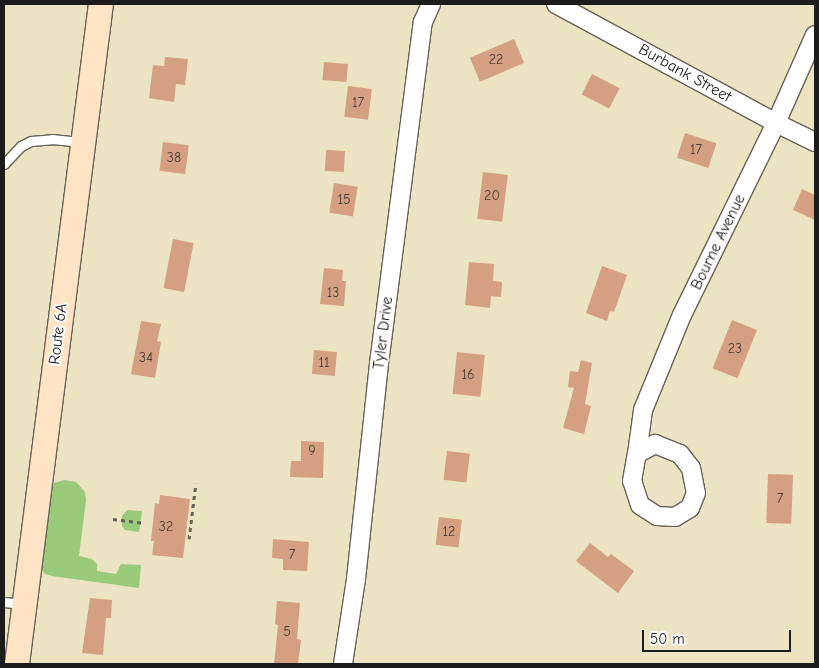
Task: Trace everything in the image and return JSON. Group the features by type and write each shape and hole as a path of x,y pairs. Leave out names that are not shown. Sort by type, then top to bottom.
{"main road":[{"name":"Route 6A","path":"17,664 14,603 83,142 101,4"}],"street":[{"name":"Tyler Drive","path":"343,664 356,580 380,356 424,22 431,4"},
{"name":"Burbank Street","path":"556,4 776,123 815,142"},
{"name":"Bourne Avenue","path":"637,454 643,410 682,315 776,123 815,35"}],"lane":[{"path":"4,164 21,146 31,141 52,139 83,142"}],"path":[{"path":"189,539 196,483"},
{"path":"113,519 145,523"}],"green space":[{"path":"64,480 76,482 85,492 86,500 79,556 92,559 97,564 97,571 116,574 121,564 141,565 139,588 52,576 45,574 41,569 51,488 54,483"},
{"path":"127,510 142,511 139,532 125,530 122,526 122,516"}],"building":[{"path":"514,39 524,63 480,82 470,58"},
{"path":"165,57 188,59 185,85 176,84 174,102 149,98 153,65 164,66"},
{"path":"324,62 348,64 346,82 322,80"},
{"path":"592,74 620,88 609,109 582,94"},
{"path":"348,86 372,89 368,120 344,117"},
{"path":"685,133 716,143 708,168 677,158"},
{"path":"163,142 189,145 185,174 159,171"},
{"path":"326,150 345,151 344,172 325,171"},
{"path":"483,172 508,175 502,222 477,219"},
{"path":"334,183 358,187 353,216 329,213"},
{"path":"802,189 815,195 815,220 793,210"},
{"path":"173,239 194,243 184,292 163,288"},
{"path":"469,262 494,264 493,281 502,282 501,297 491,296 490,308 465,305"},
{"path":"602,266 627,275 614,312 610,311 607,321 586,313"},
{"path":"324,268 343,270 342,281 346,281 344,306 320,304"},
{"path":"732,320 757,330 738,378 713,368"},
{"path":"141,321 161,324 157,341 161,342 155,378 131,374"},
{"path":"314,350 337,352 335,376 312,374"},
{"path":"457,352 485,355 480,397 453,394"},
{"path":"581,360 592,363 585,404 591,406 584,434 563,428 574,388 568,387 570,371 578,372"},
{"path":"301,441 324,442 323,478 290,477 291,461 301,461"},
{"path":"447,451 470,454 466,483 443,480"},
{"path":"768,474 793,475 791,524 766,523"},
{"path":"160,495 190,499 183,558 152,555 154,541 151,541 155,503 159,504"},
{"path":"439,517 462,520 458,548 436,545"},
{"path":"273,539 309,542 307,571 283,570 283,559 272,558"},
{"path":"590,543 608,557 611,554 634,571 618,593 576,561"},
{"path":"90,598 112,600 111,618 106,618 103,655 82,653"},
{"path":"277,601 300,603 297,639 301,640 298,664 274,664 278,625 275,624"}]}
